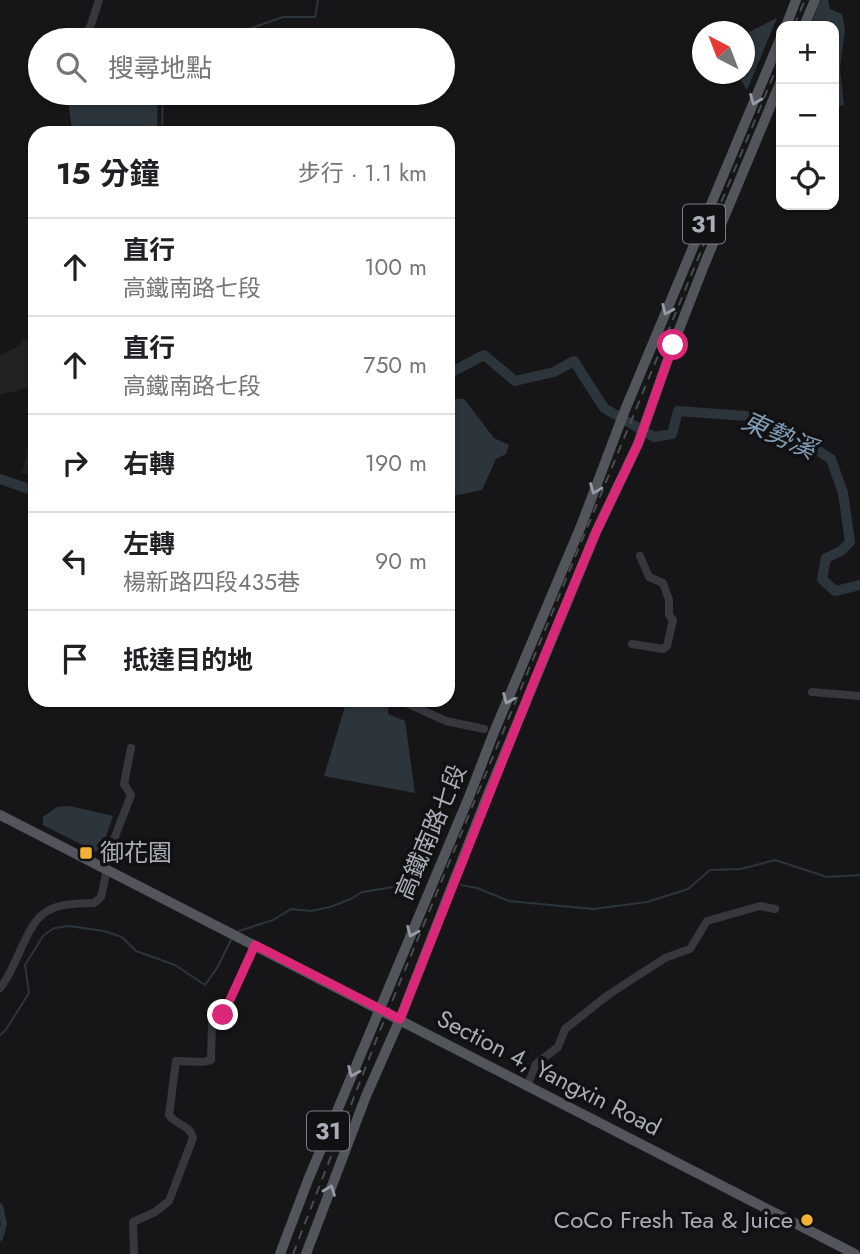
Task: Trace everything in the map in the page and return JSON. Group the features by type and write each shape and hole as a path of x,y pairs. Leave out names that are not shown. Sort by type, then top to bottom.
{"main road":[{"path":"788,21 796,0"},
{"path":"806,21 815,0"},
{"name":"高鐵南路七段","path":"280,1254 308,1180 469,797 600,462 619,425 776,49"},
{"name":"高鐵南路七段","path":"306,1254 366,1096 400,1019 486,799 646,424 705,263 780,84"},
{"name":"Section 4, Yangxin Road","path":"0,815 855,1254"}],"street":[{"path":"89,28 99,0"},
{"path":"632,644 663,649 667,646 673,620 669,614 669,600 663,583 649,578 640,556"},
{"path":"813,692 860,696"},
{"path":"415,707 446,721 484,729"},
{"path":"0,988 34,922 42,912 74,903 94,903 101,897 105,869 131,795 124,784 131,748"},
{"path":"527,1087 536,1063 558,1047 565,1029 608,995 665,958 690,949 707,921 760,906 775,909"},
{"path":"134,1254 133,1222 155,1212 169,1201 192,1138 189,1129 170,1115 176,1060 211,1060 212,1023 223,1015 255,945"}],"shaded area":[{"path":"821,0 828,0 830,9 842,14 845,29 840,69 844,105 839,106 839,21 812,21"},
{"path":"777,18 755,71 755,29"},
{"path":"69,105 158,105 157,126 71,126"},
{"path":"23,339 28,339 28,388 0,395 0,355 19,346"},
{"path":"455,398 464,399 494,438 509,445 506,454 496,459 482,490 455,496"},
{"path":"28,446 28,475 22,473"},
{"path":"345,707 388,707 388,714 405,721 415,793 324,776"},
{"path":"70,806 113,816 100,854 43,825 43,817 57,807"}],"waterway":[{"path":"252,28 283,17 315,17 318,0"},
{"path":"162,126 163,105"},
{"name":"東勢溪","path":"455,370 484,355 515,381 554,372 574,361 604,408 654,437 672,434 678,411 746,416 809,445 831,459 843,493 850,542 841,551 826,558 822,579 835,591 860,585"},
{"name":"東勢溪","path":"0,479 28,489"},
{"path":"461,885 477,888 509,901 593,909 647,902 688,889 710,870 741,869 775,860 827,877 860,875"},
{"path":"239,931 273,920 291,909 311,911 330,907 362,892 400,886 422,878"},
{"path":"0,1035 29,993 25,965 43,936 54,928 69,926 104,931 122,937 136,951 175,965 205,985 231,940"},
{"path":"0,1206 4,1224 0,1238"}],"railway":[{"path":"796,21 805,0"},
{"path":"293,1254 377,1038 776,69"}],"place":[{"name":"御花園","path":"86,853"},
{"name":"CoCo Fresh Tea & Juice","path":"807,1220"}],"route":[{"path":"223,1015 255,945 400,1019 539,669 596,532 638,444 673,345"}]}
